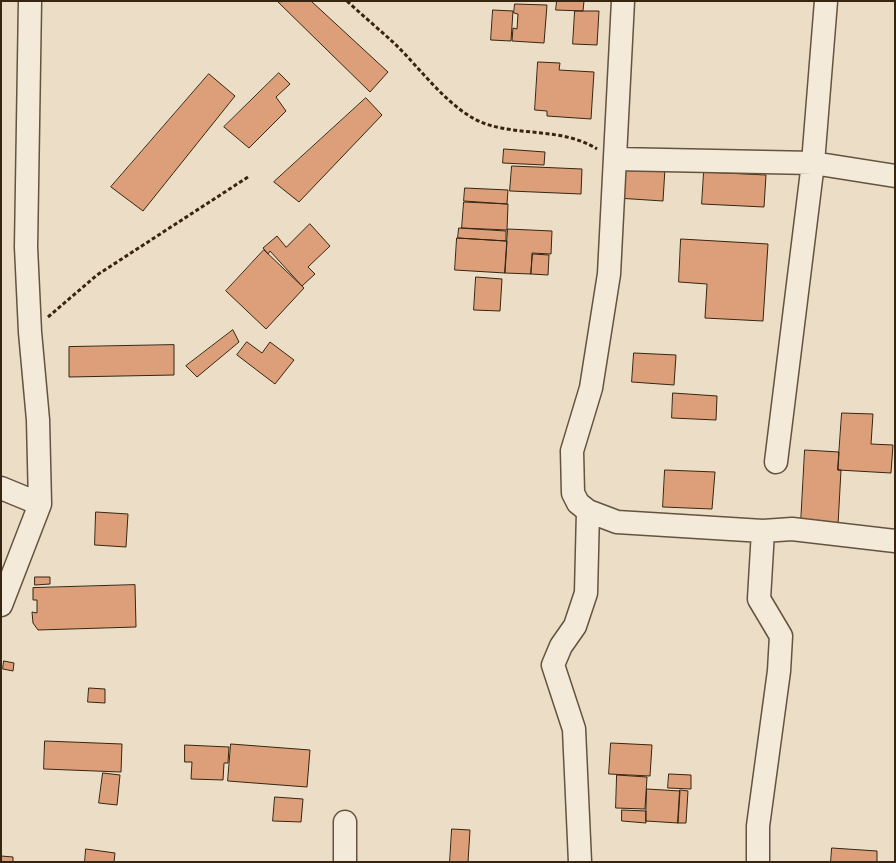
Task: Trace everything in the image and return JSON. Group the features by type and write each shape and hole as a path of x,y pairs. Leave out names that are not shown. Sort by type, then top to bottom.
{"street":[{"path":"1,605 40,504 38,420 30,332 26,247 30,1"},
{"path":"622,1 609,274 592,388 572,451 573,493 578,503 588,511 617,522 762,531 792,529 895,540"},
{"path":"776,462 813,163 826,1"},
{"path":"615,159 813,163 895,176"},
{"path":"1,488 40,504"},
{"path":"580,862 574,729 553,666 561,646 575,626 586,593 588,511"},
{"path":"758,862 758,826 779,671 781,636 759,599 762,531"},
{"path":"345,822 345,862"}],"path":[{"path":"347,1 396,45 454,105 486,124 587,142 615,159"},
{"path":"30,332 97,275 248,177"}],"building":[{"path":"311,1 388,72 370,92 278,2"},
{"path":"557,1 584,1 583,11 556,10"},
{"path":"515,4 547,5 544,43 512,41 513,28 517,29 518,14 514,13"},
{"path":"493,10 513,11 511,41 491,40"},
{"path":"575,11 599,11 597,45 573,44"},
{"path":"538,62 560,63 559,70 594,72 591,119 547,116 547,111 535,110"},
{"path":"279,73 290,84 276,97 286,111 249,148 224,127"},
{"path":"209,74 235,96 143,211 111,187"},
{"path":"366,98 382,115 299,202 274,182"},
{"path":"504,149 545,152 544,165 503,163"},
{"path":"512,166 582,169 581,194 510,191"},
{"path":"619,166 665,168 663,201 617,198"},
{"path":"704,172 766,175 764,207 702,204"},
{"path":"465,188 508,190 507,204 464,201"},
{"path":"464,202 508,204 507,230 462,228"},
{"path":"310,224 330,246 308,267 315,274 302,286 270,251 268,254 263,248 277,236 286,247"},
{"path":"459,228 506,231 506,241 458,238"},
{"path":"508,229 552,231 551,254 532,253 531,274 505,273"},
{"path":"457,238 507,241 505,273 455,270"},
{"path":"681,239 768,244 763,321 705,318 707,284 679,282"},
{"path":"264,250 304,288 266,329 226,291"},
{"path":"533,254 549,255 548,275 531,274"},
{"path":"476,277 502,279 500,311 474,310"},
{"path":"233,330 239,342 197,377 186,366"},
{"path":"247,342 262,353 270,342 294,360 275,384 237,355"},
{"path":"174,345 174,375 69,377 69,347"},
{"path":"634,353 676,355 674,385 632,382"},
{"path":"673,393 717,396 716,420 672,418"},
{"path":"842,413 873,414 871,444 893,445 891,473 838,470"},
{"path":"805,450 839,452 838,470 841,470 838,525 801,523"},
{"path":"665,470 715,472 712,509 663,507"},
{"path":"96,512 128,514 126,547 95,545"},
{"path":"35,577 50,577 50,584 35,585"},
{"path":"135,585 136,627 38,630 33,623 32,612 37,613 37,600 33,600 33,588"},
{"path":"4,661 14,663 13,671 3,669"},
{"path":"89,688 105,689 105,703 88,702"},
{"path":"45,741 122,744 121,772 44,769"},
{"path":"611,743 652,745 650,776 609,774"},
{"path":"231,744 310,750 307,787 228,781"},
{"path":"185,745 229,747 228,763 224,763 223,780 191,779 192,762 185,762"},
{"path":"103,773 120,775 117,805 99,803"},
{"path":"669,774 691,775 691,789 668,788"},
{"path":"617,775 647,777 645,809 616,808"},
{"path":"647,789 680,791 678,823 646,821"},
{"path":"680,790 688,791 686,823 678,823"},
{"path":"275,797 303,799 301,822 273,821"},
{"path":"622,810 646,811 646,823 622,821"},
{"path":"452,829 470,830 468,862 450,862"},
{"path":"832,848 877,851 877,862 831,862"},
{"path":"86,849 115,853 114,862 85,862"},
{"path":"1,856 13,857 13,862 1,862"}]}
